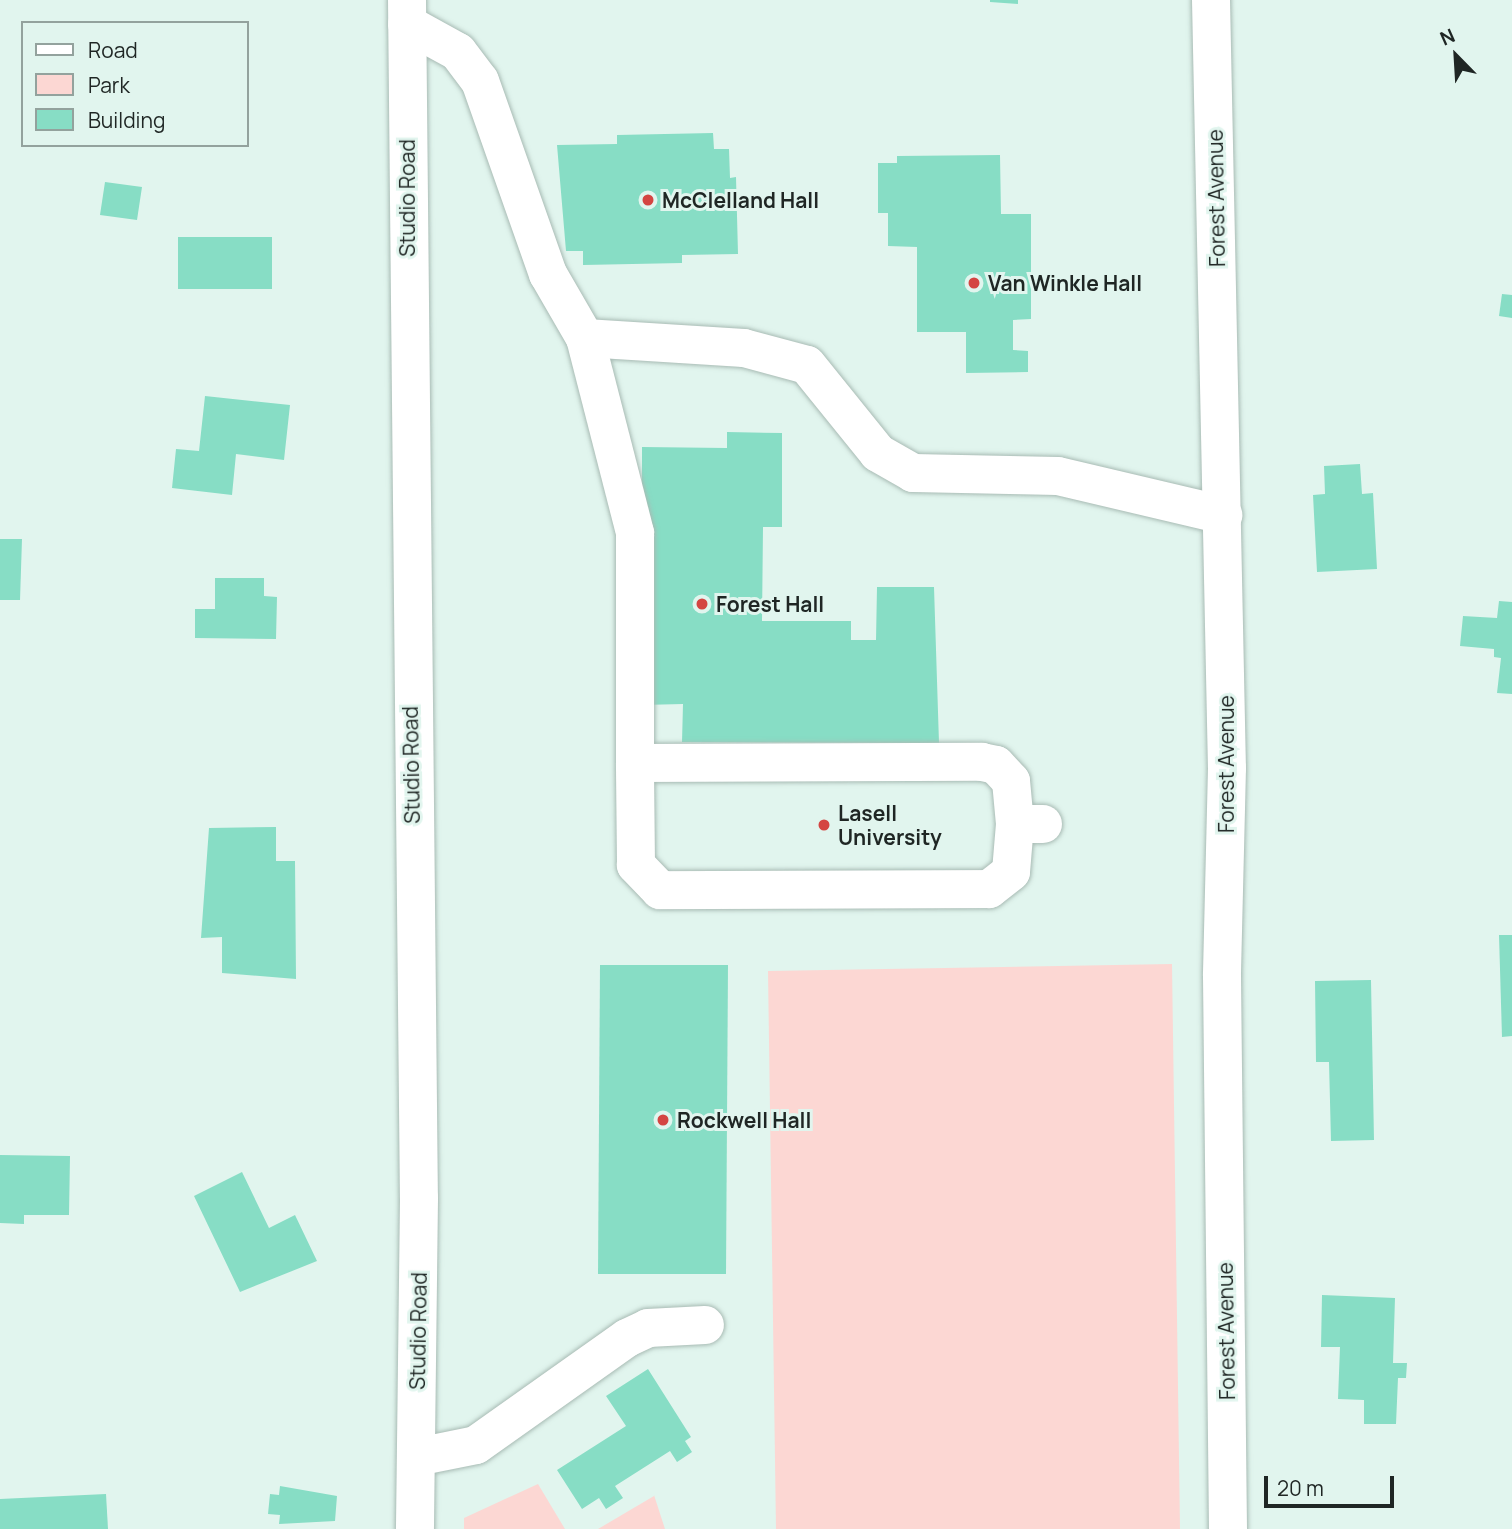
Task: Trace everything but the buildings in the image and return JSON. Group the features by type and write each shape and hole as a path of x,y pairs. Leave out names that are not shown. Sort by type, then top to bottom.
{"street":[{"name":"Forest Avenue","path":"1211,0 1223,515 1228,1529"},
{"path":"407,12 458,52 480,81 548,274 585,338 635,533 635,763 636,865 660,890 989,890 1012,872 1029,824 1012,781 996,765 982,762 635,763"},
{"name":"Studio Road","path":"407,12 415,1529"},
{"path":"585,338 744,348 807,365 878,453 913,473 1058,476 1223,515"},
{"path":"416,1457 476,1445 627,1338 648,1328 705,1325"}],"green space":[{"path":"1172,964 1180,1529 776,1529 768,971"},
{"path":"538,1484 565,1529 464,1529 464,1518"},
{"path":"654,1496 665,1529 598,1529"}],"place":[{"name":"McClelland Hall","path":"648,200"},
{"name":"Van Winkle Hall","path":"974,283"},
{"name":"Forest Hall","path":"702,604"},
{"name":"Lasell University","path":"824,825"},
{"name":"Rockwell Hall","path":"663,1120"}]}
